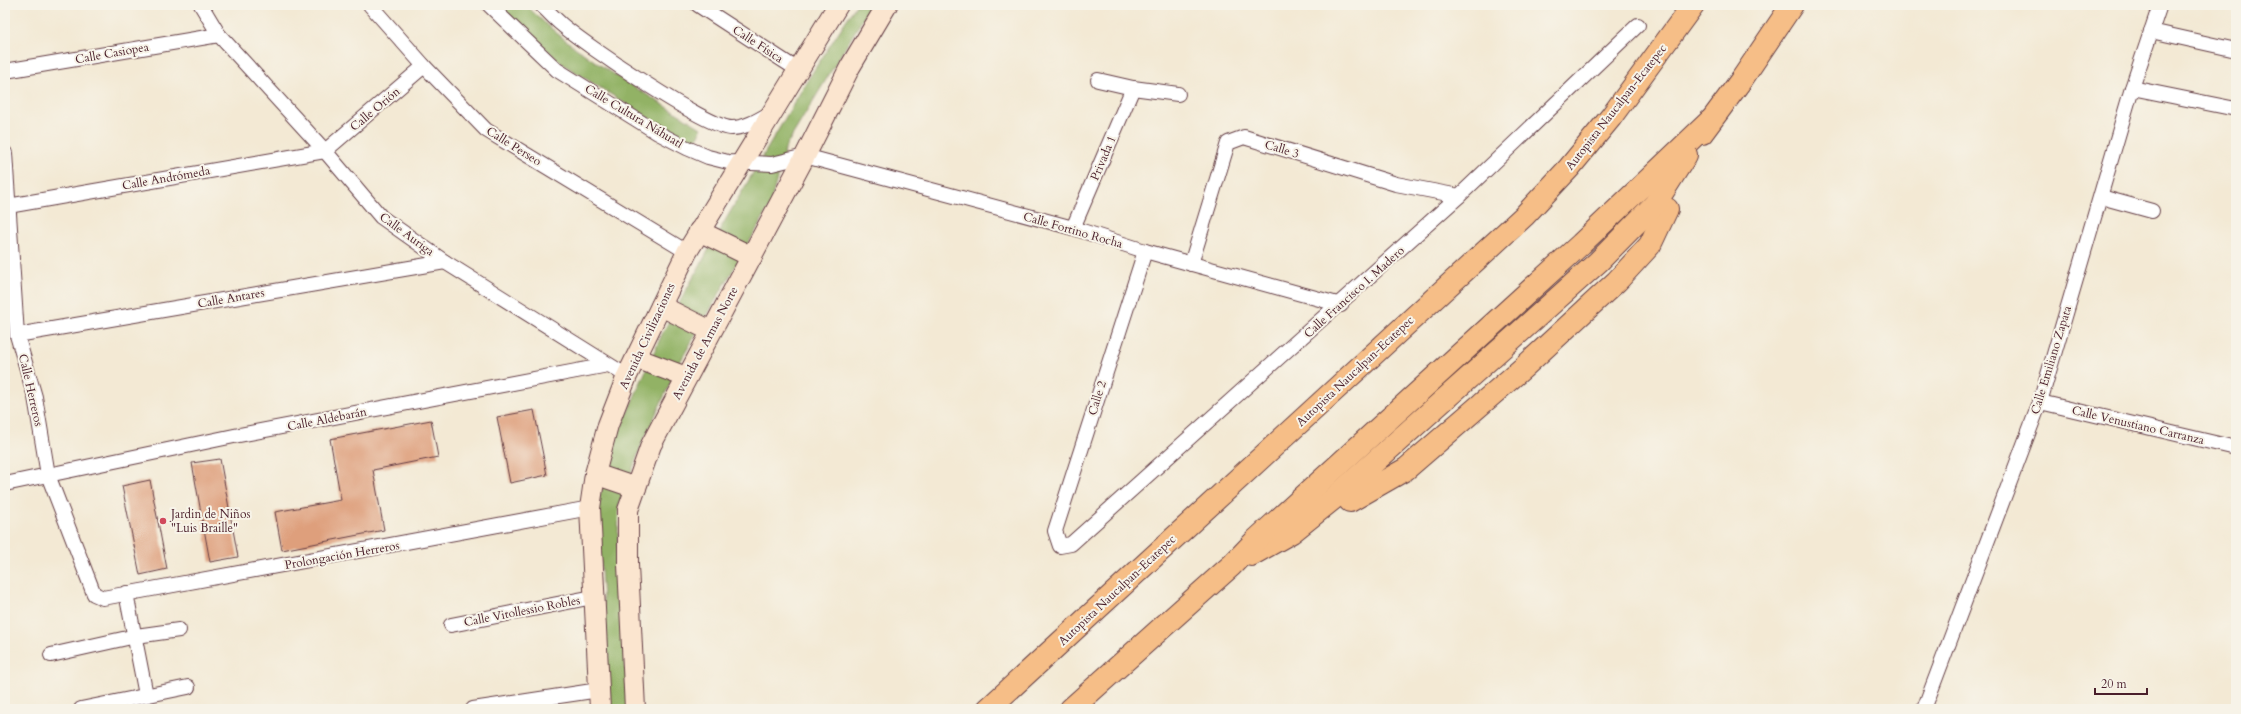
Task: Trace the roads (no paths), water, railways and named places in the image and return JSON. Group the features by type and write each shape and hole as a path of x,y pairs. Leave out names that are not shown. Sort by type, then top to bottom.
{"highway":[{"name":"Autopista Naucalpan-Ecatepec","path":"988,709 1524,216 1569,168 1611,117 1693,5"},
{"path":"1292,532 1334,499 1598,262 1655,204 1686,155 1742,79 1792,5"},
{"path":"1232,565 1406,469 1523,368 1600,298 1650,245 1710,121"},
{"path":"1071,709 1232,565 1256,540 1343,458 1563,260 1710,121"},
{"path":"1232,565 1270,539 1497,340 1590,253 1686,155"}],"main road":[{"name":"Avenida Civilizaciones","path":"600,699 593,597 590,508 595,474 608,424 627,376 687,252 744,162 772,112 838,5"},
{"name":"Avenida de Armas Norte","path":"635,709 628,564 628,510 651,445 711,330 752,257 850,67 887,5"},
{"path":"699,231 752,257"},
{"path":"661,306 711,330"},
{"path":"636,358 686,377"},
{"path":"595,474 636,488"}],"street":[{"name":"Calle Auriga","path":"201,5 219,35 325,151 381,217 446,262 608,366 627,376"},
{"name":"Calle Perseo","path":"370,5 424,66 486,130 687,252"},
{"name":"Calle Cultura Náhuatl","path":"489,5 558,70 651,128 708,157 728,162 772,164 805,156"},
{"path":"541,5 562,24 647,84 705,118 732,128 758,120 772,112"},
{"name":"Calle Física","path":"698,5 798,70"},
{"name":"Calle Emiliano Zapata","path":"1924,709 2040,402 2132,88 2160,5"},
{"name":"Calle Francisco I. Madero","path":"1060,546 1071,544 1341,305 1460,196 1638,25"},
{"path":"2151,31 2236,50"},
{"name":"Calle Casiopea","path":"5,71 219,35"},
{"name":"Calle Orión","path":"325,151 424,66"},
{"path":"1098,80 1133,88 1178,94"},
{"name":"Privada 1","path":"1073,228 1133,88"},
{"path":"2132,88 2236,109"},
{"name":"Calle 3","path":"1191,264 1228,143 1240,138 1244,137 1396,184 1460,196"},
{"name":"Calle Andrómeda","path":"8,206 325,151"},
{"name":"Calle Herreros","path":"5,153 17,335 35,397 48,475 94,594"},
{"name":"Calle Fortino Rocha","path":"805,156 1073,228 1145,251 1341,305"},
{"path":"2101,197 2152,211"},
{"name":"Calle 2","path":"1060,546 1055,531 1145,251"},
{"name":"Calle Antares","path":"17,335 446,262"},
{"name":"Calle Aldebarán","path":"5,484 234,436 608,366"},
{"name":"Calle Venustiano Carranza","path":"2040,402 2236,448"},
{"name":"Prolongación Herreros","path":"94,594 103,598 590,508"},
{"path":"126,593 136,636 146,695"},
{"name":"Calle Vitollessio Robles","path":"450,625 593,597"},
{"path":"51,655 136,636 179,630"},
{"path":"81,709 188,687"},
{"path":"473,709 600,699"}],"place":[{"name":"Jardin de Niños \"Luis Braille\"","path":"163,521"}]}
